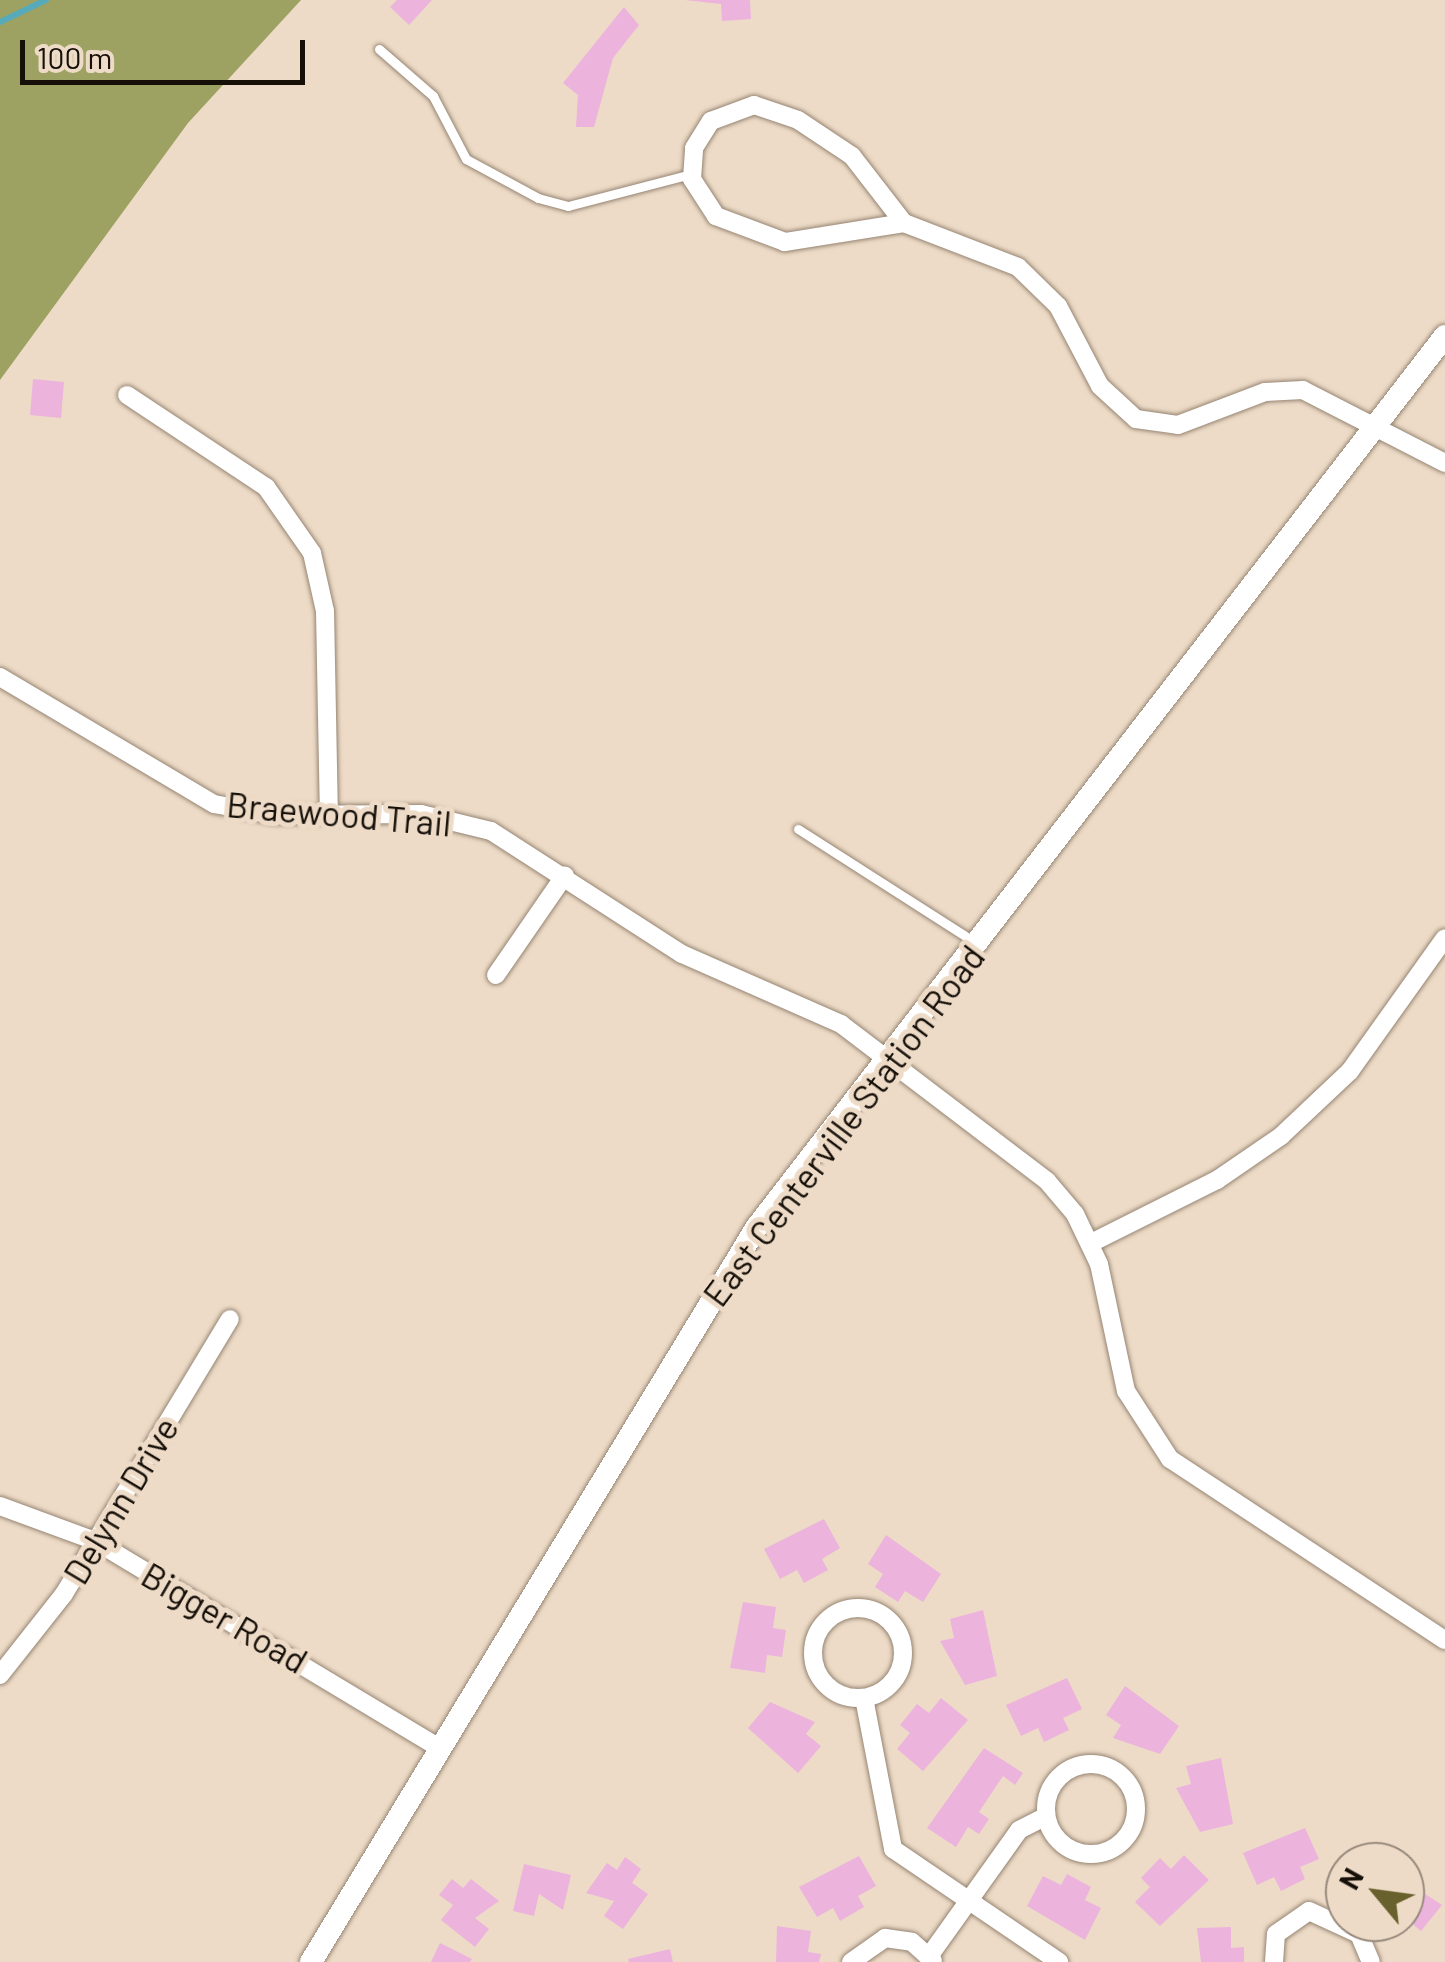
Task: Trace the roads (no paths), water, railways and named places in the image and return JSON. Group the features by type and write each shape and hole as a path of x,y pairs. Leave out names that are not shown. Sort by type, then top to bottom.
{"street":[{"path":"904,223 811,243 759,238 705,206 691,174 711,121 754,105 798,120 852,156 904,223 1018,267 1058,306 1100,386 1136,418 1189,423 1283,390 1320,394 1445,463"},
{"name":"East Centerville Station Road","path":"311,1962 746,1243 1445,336"},
{"path":"127,395 266,487 312,553 325,611 330,814"},
{"name":"Braewood Trail","path":"0,676 181,790 240,810 448,818 515,842 682,954 815,1008 1047,1181 1091,1242"},
{"path":"496,975 565,874"},
{"path":"1445,938 1350,1071 1280,1136 1217,1180 1091,1242 1122,1380 1150,1438 1203,1483 1445,1640"},
{"name":"Delynn Drive","path":"0,1675 94,1540 230,1318"},
{"name":"Bigger Road","path":"0,1506 94,1540 440,1748"},
{"path":"859,1608 887,1618 902,1643 899,1672 864,1698 827,1686 812,1650 832,1616 859,1608"},
{"path":"864,1698 886,1838 904,1861 1058,1962"},
{"path":"852,1962 885,1938 931,1958 1019,1830 1043,1818 1053,1780 1088,1762 1135,1795 1138,1814 1128,1840 1106,1856 1064,1839 1043,1818"},
{"path":"1274,1962 1276,1934 1309,1912 1359,1934 1371,1962"}],"lane":[{"path":"379,49 434,96 466,159 538,198 568,206 691,174"},
{"path":"798,829 978,944"}],"waterway":[{"path":"0,22 46,0"}]}
